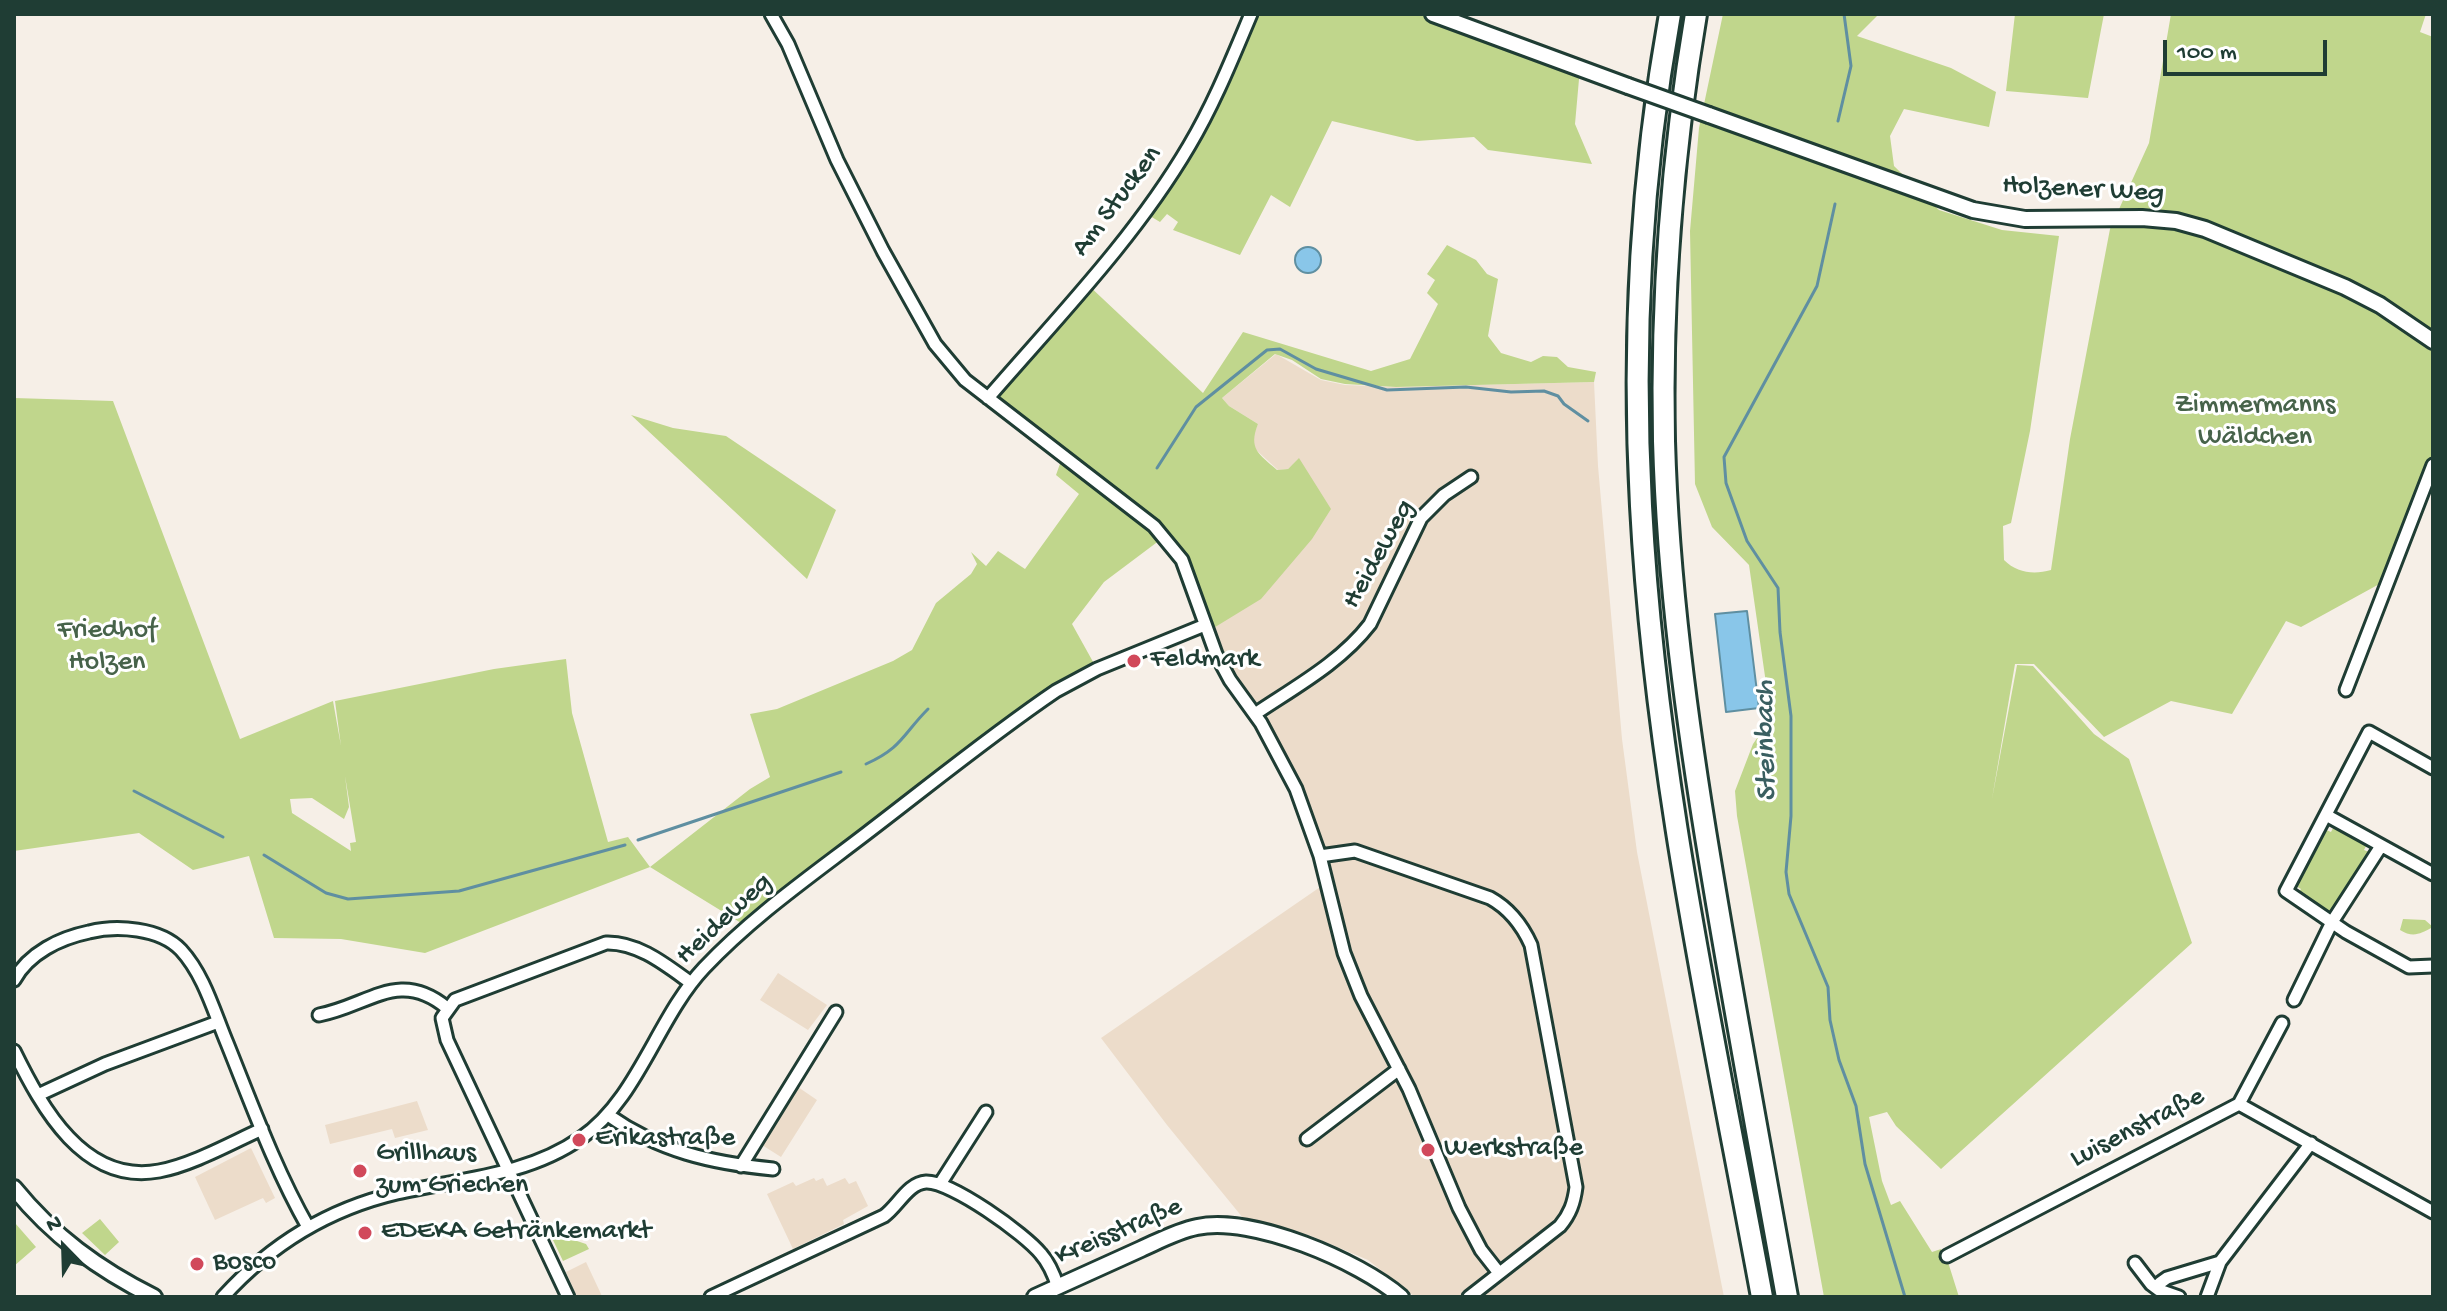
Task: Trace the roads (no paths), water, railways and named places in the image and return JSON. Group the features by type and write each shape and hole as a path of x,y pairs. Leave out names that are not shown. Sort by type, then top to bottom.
{"highway":[{"path":"1670,14 1652,136 1642,240 1637,370 1642,523 1673,796 1762,1297"},
{"path":"1696,14 1677,140 1668,242 1664,384 1668,521 1687,711 1702,810 1787,1297"}],"main road":[{"name":"Holzener Weg","path":"1433,14 1973,210 2025,219 2142,218 2176,221 2205,229 2345,287 2380,305 2433,341"},
{"path":"14,1188 54,1233 76,1251 151,1296"},
{"name":"Kreisstraße","path":"1035,1297 1174,1234 1215,1225 1265,1232 1314,1248 1361,1270 1401,1297"}],"street":[{"path":"771,14 788,44 857,202 930,335 956,372 1164,537 1182,560 1216,654 1230,680 1255,714 1296,789 1320,856 1351,974 1399,1069 1459,1208 1481,1250 1499,1273"},
{"name":"Am Stucken","path":"988,398 1123,242 1170,176 1213,100 1251,14"},
{"path":"2346,690 2433,465"},
{"name":"Heideweg","path":"1255,714 1334,661 1360,637 1370,624 1421,518 1444,495 1471,477"},
{"name":"Heideweg","path":"223,1297 256,1264 308,1227 374,1199 508,1170 558,1153 586,1135 608,1115 691,983 746,926 1032,707 1097,669 1205,625"},
{"path":"2433,768 2369,732 2286,891 2346,932 2409,967 2433,966"},
{"path":"2326,815 2433,874"},
{"path":"2294,1000 2332,922 2381,846"},
{"path":"1320,856 1355,851 1490,898 1508,910 1531,945 1576,1187 1569,1215 1560,1226 1469,1297"},
{"path":"14,980 38,953 82,933 121,929 168,940 188,959 202,982 262,1129 308,1227"},
{"path":"568,1297 442,1029 442,1018 455,1000 606,943 623,942 691,983"},
{"path":"319,1015 336,1012 385,991 401,989 430,995 447,1008"},
{"path":"741,1166 836,1012"},
{"path":"38,1095 105,1064 218,1022"},
{"path":"2239,1104 2282,1023"},
{"path":"14,1051 38,1095 62,1129 104,1166 132,1173 162,1171 262,1129"},
{"path":"1307,1139 1399,1069"},
{"name":"Luisenstraße","path":"1947,1256 2239,1104 2433,1212"},
{"path":"940,1184 986,1112"},
{"path":"608,1115 681,1153 741,1166 773,1169"},
{"path":"2207,1297 2220,1262 2311,1143"},
{"path":"711,1297 884,1216 915,1185 925,1182 940,1184 1021,1234 1041,1253 1058,1287"},
{"path":"2159,1290 2160,1283 2167,1278 2220,1262"},
{"path":"2135,1263 2159,1290 2179,1297"}],"water":[{"path":"1308,247 1317,251 1321,260 1317,269 1308,273 1299,269 1295,260 1299,251"},
{"path":"1747,611 1759,708 1726,712 1715,614"}],"waterway":[{"name":"Steinbach","path":"1838,121 1851,66 1844,14"},
{"name":"Steinbach","path":"1835,204 1817,286 1724,457 1726,483 1747,541 1778,588 1780,632 1791,716 1791,816 1786,872 1789,894 1828,987 1830,1020 1839,1060 1856,1106 1865,1164 1905,1297"},
{"path":"1157,468 1196,407 1267,350 1280,349 1316,369 1387,390 1466,387 1511,392 1544,391 1558,396 1588,421"},
{"path":"866,764 895,746 928,709"},
{"path":"638,840 841,772"},
{"path":"134,791 223,837"},
{"path":"264,855 326,893 348,899 459,891 625,845"}],"place":[{"name":"Feldmark","path":"1134,661"},
{"name":"Erikastraße","path":"579,1140"},
{"name":"Werkstraße","path":"1428,1150"},
{"name":"Grillhaus zum Griechen","path":"360,1171"},
{"name":"EDEKA Getränkemarkt","path":"365,1233"},
{"name":"Bosco","path":"197,1264"}],"park label":[{"name":"Zimmermanns Wäldchen","path":"2255,423"},
{"name":"Friedhof Holzen","path":"107,648"}]}
